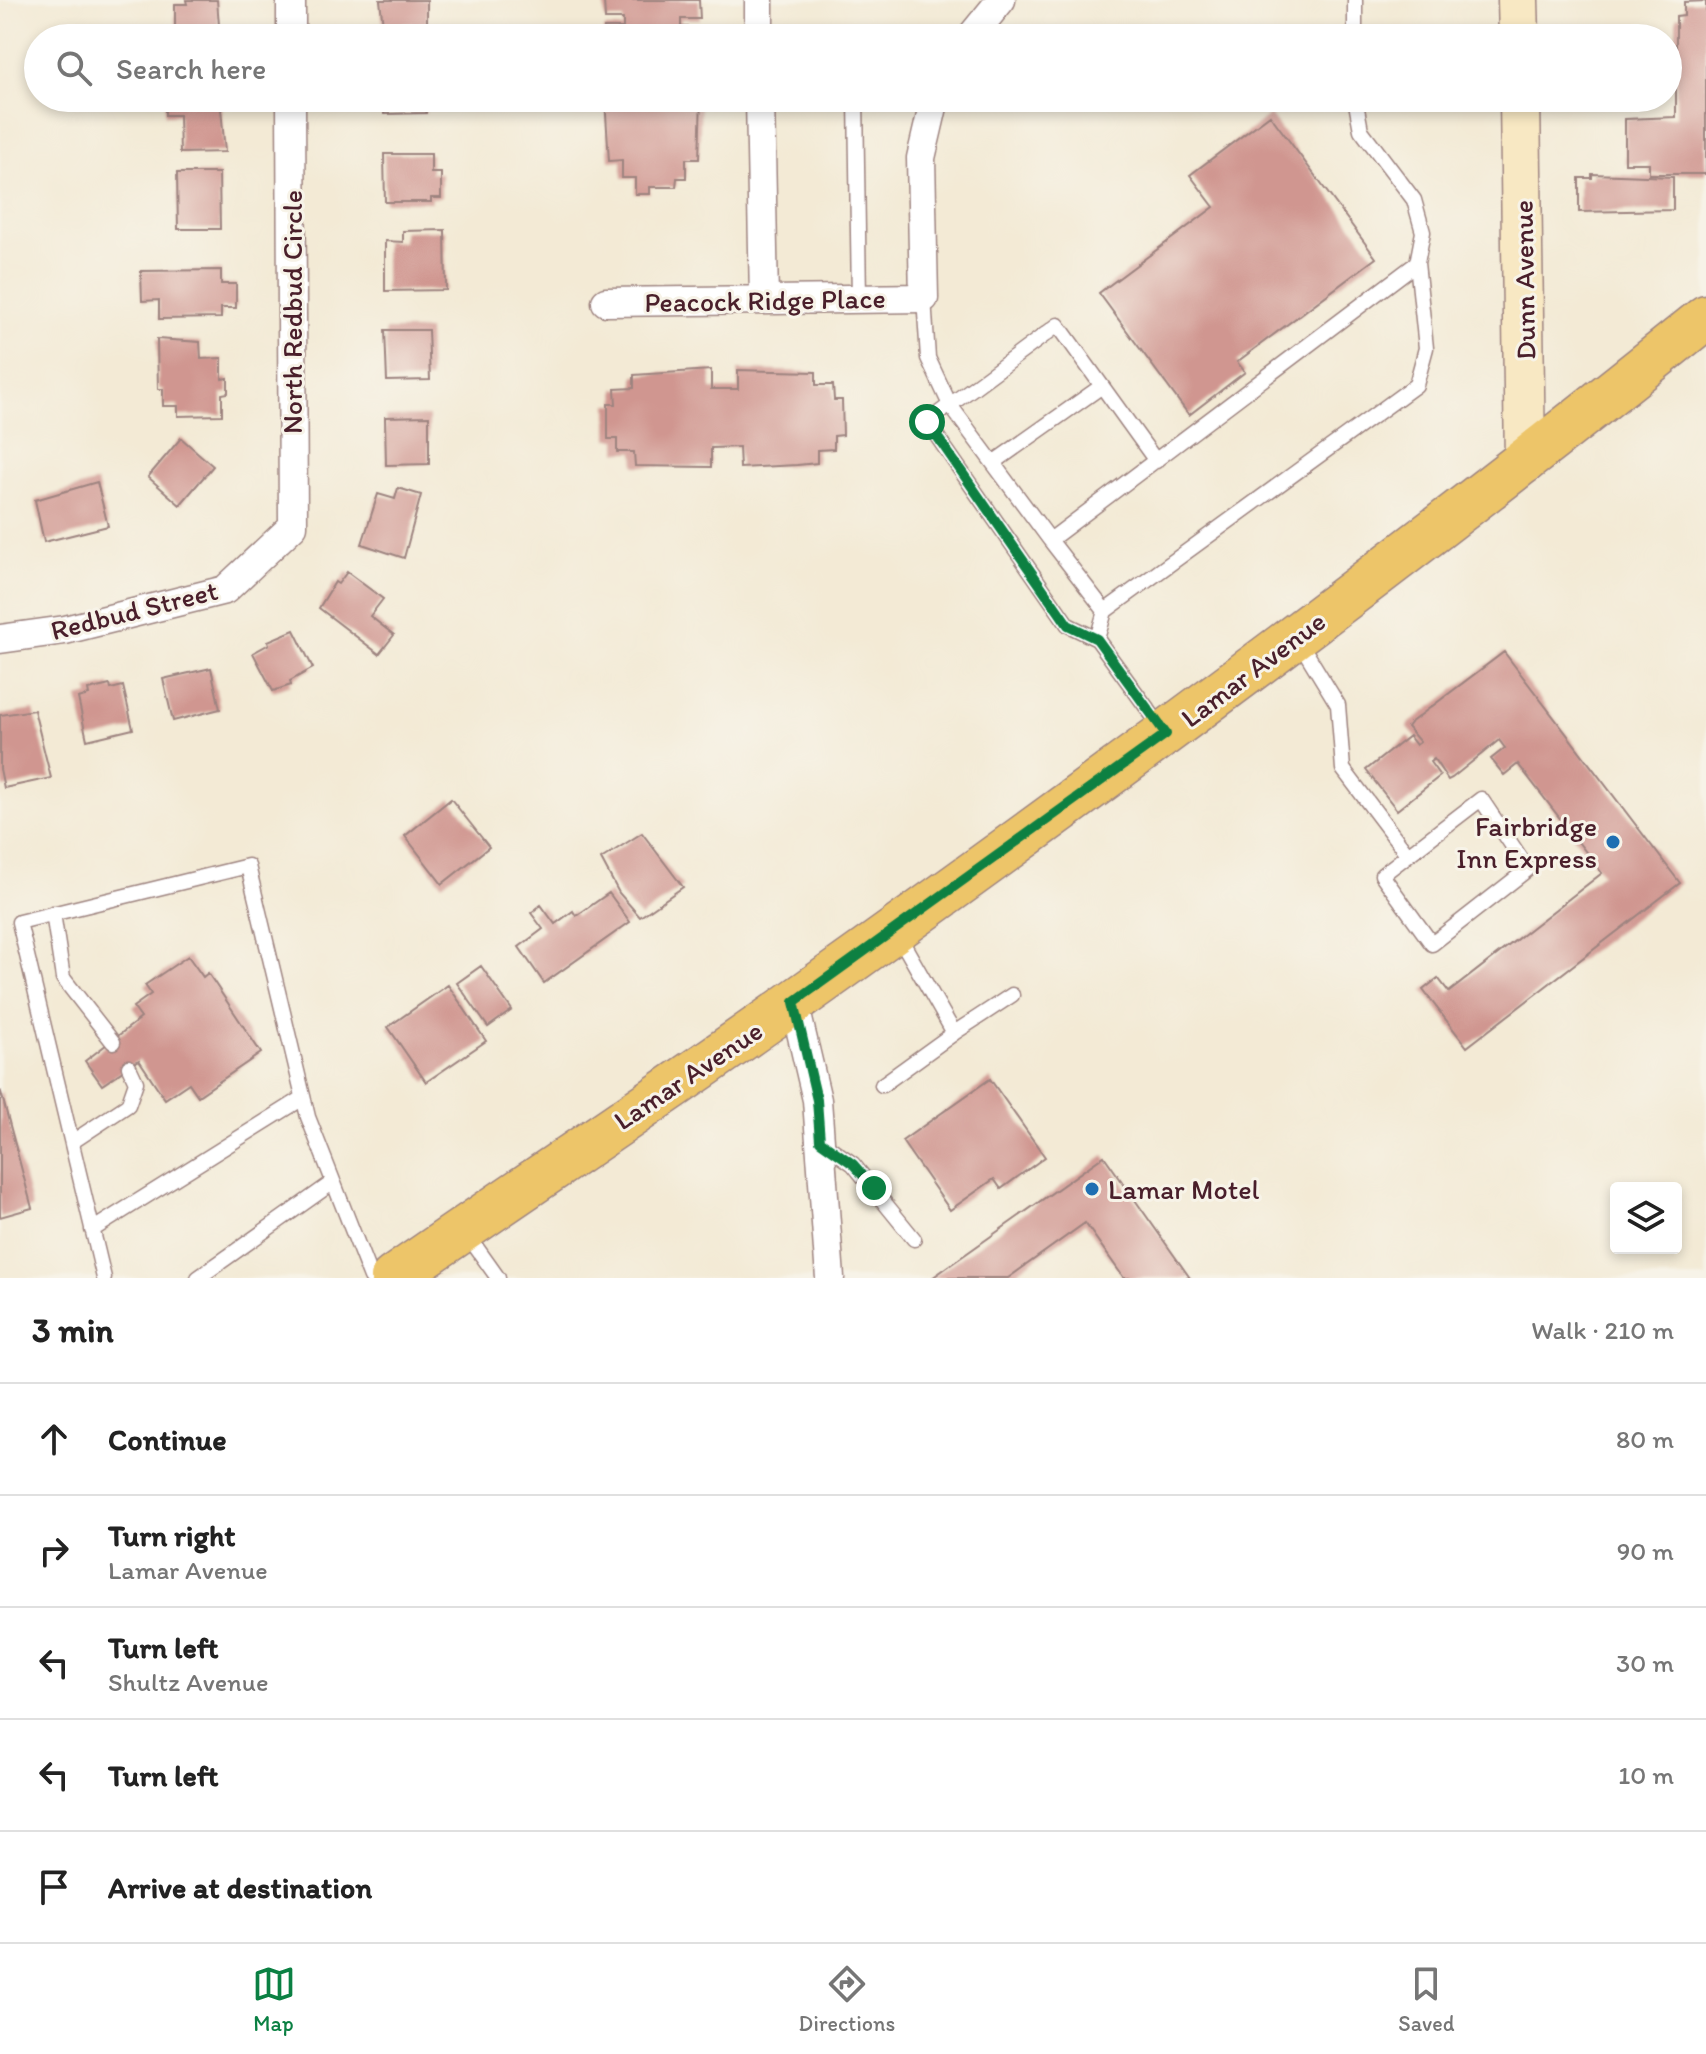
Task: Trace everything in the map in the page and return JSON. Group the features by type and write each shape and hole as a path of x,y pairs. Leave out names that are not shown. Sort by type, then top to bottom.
{"main road":[{"name":"Lamar Avenue","path":"393,1278 794,1002 1166,734 1525,463 1706,317"}],"street":[{"path":"291,0 291,24"},
{"path":"759,0 759,24"},
{"path":"981,24 1001,0"},
{"path":"1518,0 1519,24"},
{"name":"North Redbud Circle","path":"291,112 293,526"},
{"path":"760,112 764,300"},
{"path":"924,298 921,158 932,112"},
{"name":"Dunn Avenue","path":"1520,112 1525,463"},
{"name":"Peacock Ridge Place","path":"606,302 924,298"},
{"name":"Redbud Street","path":"0,639 65,630 225,590 293,526"},
{"path":"794,1002 817,1100 830,1278"}],"lane":[{"path":"1355,0 1355,24"},
{"path":"856,112 859,299"},
{"path":"1097,639 1105,611 1416,385 1426,348 1417,263 1423,232 1414,200 1361,130 1358,112"},
{"path":"1050,540 1417,263"},
{"path":"924,298 928,358 950,405 1105,611"},
{"path":"1156,461 1058,325 927,422 1068,625 1097,639 1166,734"},
{"path":"993,463 1102,386"},
{"path":"1297,637 1338,705 1343,769 1408,855"},
{"path":"1481,799 1528,869 1432,944 1382,875 1408,855 1481,799"},
{"path":"104,1278 19,922 248,866 303,1098 332,1183 371,1278"},
{"path":"53,913 63,978 113,1042"},
{"path":"895,930 954,1033"},
{"path":"882,1085 1012,995"},
{"path":"72,1142 128,1105 136,1082 129,1067"},
{"path":"92,1230 303,1098"},
{"path":"820,1141 853,1164 914,1239"},
{"path":"198,1278 332,1183"},
{"path":"464,1229 498,1278"}],"building":[{"path":"186,0 217,0 219,24 175,24 175,4 187,4"},
{"path":"380,0 427,0 427,23 383,24"},
{"path":"604,0 699,0 700,19 681,19 681,24 623,24 623,19 605,19"},
{"path":"1706,1 1706,174 1649,174 1649,163 1625,163 1625,119 1676,117 1676,112 1682,112 1682,24 1676,24 1676,17 1684,16 1684,2"},
{"path":"165,112 221,112 225,152 180,153 179,115 165,115"},
{"path":"384,112 426,113 384,114"},
{"path":"606,112 701,112 699,159 686,159 686,178 677,178 676,187 650,187 650,194 635,194 635,178 622,178 622,160 609,161"},
{"path":"1270,115 1376,258 1237,362 1245,372 1189,415 1099,293 1214,207 1190,175"},
{"path":"384,154 431,154 431,173 441,173 441,198 431,198 431,202 385,202"},
{"path":"177,173 219,173 220,229 178,229"},
{"path":"1592,174 1673,177 1673,210 1579,212 1579,178 1592,178"},
{"path":"445,230 446,290 385,291 385,241 403,242 403,231"},
{"path":"221,270 221,284 236,284 236,308 221,308 221,318 159,319 159,300 142,301 141,271"},
{"path":"385,330 428,330 430,380 387,381"},
{"path":"157,339 200,342 201,359 222,358 222,379 228,378 228,393 222,394 222,415 178,416 178,406 163,406 163,389 158,389"},
{"path":"711,370 711,389 738,389 738,370 816,372 816,385 833,385 834,400 842,400 843,435 834,436 834,449 817,450 817,463 797,465 740,468 739,447 711,448 711,467 635,466 634,452 617,452 617,439 608,439 608,404 616,404 615,389 634,388 634,375"},
{"path":"429,416 429,464 386,465 385,417"},
{"path":"181,438 213,466 180,505 148,477"},
{"path":"97,482 108,526 44,542 35,500"},
{"path":"398,488 421,495 404,558 362,544 378,494 395,499"},
{"path":"347,572 383,599 370,616 394,635 379,654 319,608 335,582 338,584"},
{"path":"294,630 313,668 290,681 291,685 273,691 253,653 269,644 268,641"},
{"name":"Fairbridge Inn Express","path":"1504,652 1680,883 1467,1047 1423,990 1438,978 1449,992 1602,873 1518,764 1504,775 1491,759 1505,748 1499,740 1448,780 1434,759 1430,762 1440,776 1397,810 1366,770 1409,736 1416,745 1420,742 1407,727 1410,723"},
{"path":"211,668 220,709 173,721 163,679"},
{"path":"110,685 111,689 123,686 133,729 87,740 78,698 89,695 88,690"},
{"path":"34,710 51,778 4,788 0,769 0,715"},
{"path":"451,799 489,847 442,884 405,836"},
{"path":"642,833 683,887 640,917 619,893 601,859"},
{"path":"609,893 630,922 544,983 519,947 543,929 531,913 541,905 555,924 573,911 576,916"},
{"path":"188,956 203,977 208,973 261,1053 198,1096 189,1083 165,1099 139,1060 102,1085 85,1061 141,1018 133,1007 151,994 145,985"},
{"path":"481,966 512,1010 488,1027 457,983"},
{"path":"448,985 486,1041 426,1082 388,1027"},
{"path":"990,1079 1045,1157 1001,1189 994,1179 950,1210 902,1141"},
{"path":"0,1093 32,1208 0,1217"},
{"name":"Lamar Motel","path":"1104,1156 1190,1278 1124,1278 1085,1223 1008,1278 932,1278"}],"place":[{"name":"Fairbridge Inn Express","path":"1613,842"},
{"name":"Lamar Motel","path":"1092,1189"}],"route":[{"path":"874,1188 853,1164 820,1141 817,1100 794,1002 1166,734 1097,639 1068,625 927,422"}]}
